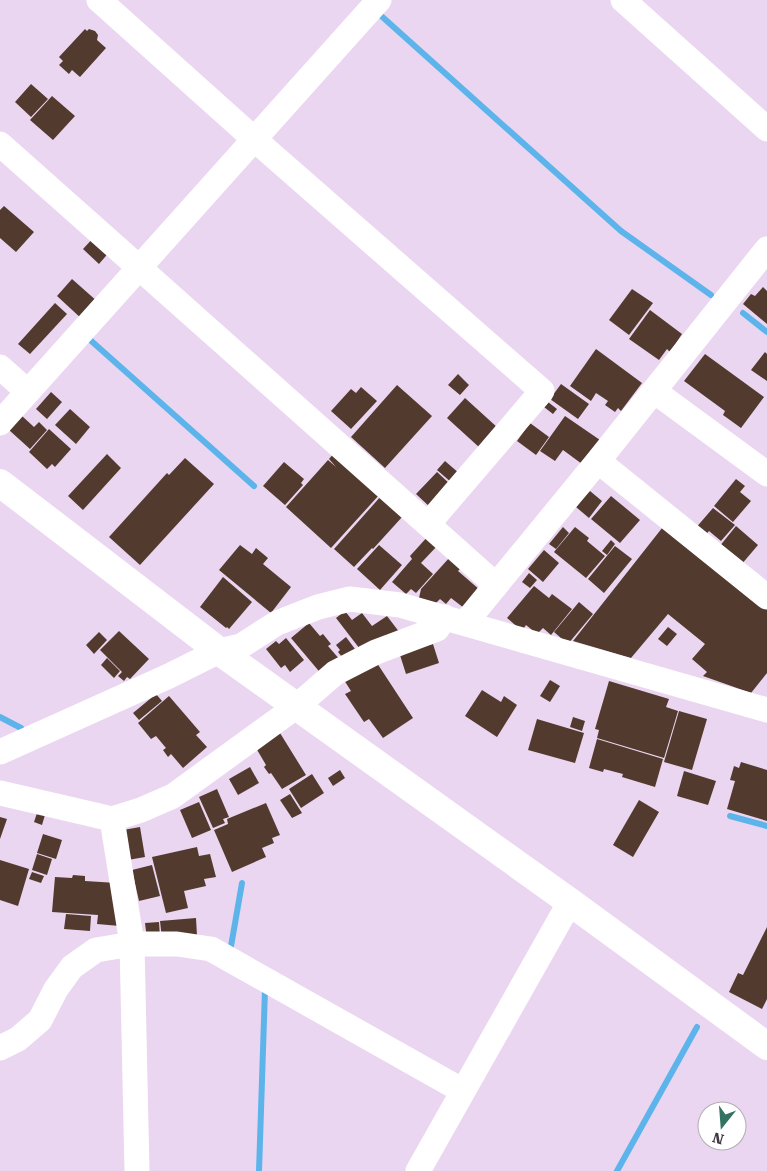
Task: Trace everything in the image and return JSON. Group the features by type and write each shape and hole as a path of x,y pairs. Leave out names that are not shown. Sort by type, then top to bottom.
{"street":[{"path":"99,0 254,139 542,391 428,524"},
{"path":"0,423 379,0"},
{"path":"623,0 767,129"},
{"path":"0,144 496,585"},
{"path":"0,793 112,819 141,810 173,796 297,706 336,673 376,652 438,629 455,620 496,585 598,461 767,248"},
{"path":"0,367 28,392"},
{"path":"654,391 767,474"},
{"path":"598,461 767,597"},
{"path":"0,483 219,651 570,902 767,1046"},
{"path":"0,752 169,676 219,651 240,646 277,623 318,606 350,599 400,605 767,710"},
{"path":"112,819 132,944 137,1171"},
{"path":"418,1171 570,902"},
{"path":"0,1048 18,1039 40,1020 56,989 72,967 96,950 132,944 176,944 211,949 463,1091"}],"building":[{"path":"85,29 87,31 89,29 95,31 98,35 97,40 106,48 80,77 72,70 69,74 59,65 63,61 59,57"},
{"path":"31,84 48,99 31,117 15,102"},
{"path":"52,96 75,116 53,140 30,120"},
{"path":"4,206 34,232 16,252 0,238 0,210"},
{"path":"95,236 111,250 99,264 83,249"},
{"path":"72,279 98,302 83,320 57,296"},
{"path":"763,287 767,291 767,324 743,304 751,294 755,296"},
{"path":"632,289 653,303 629,335 609,320"},
{"path":"55,303 67,314 30,354 18,344"},
{"path":"650,310 682,334 670,352 667,349 659,360 629,339"},
{"path":"596,349 642,383 621,411 618,408 615,412 605,405 608,401 596,393 591,401 570,386"},
{"path":"765,352 767,354 767,381 751,370"},
{"path":"705,354 764,397 741,428 723,415 725,411 684,381"},
{"path":"458,374 469,385 460,395 448,385"},
{"path":"561,384 589,404 578,419 550,399"},
{"path":"397,385 432,416 385,468 351,437"},
{"path":"361,387 377,401 351,429 331,411 351,389 356,393"},
{"path":"51,392 62,402 47,419 36,409"},
{"path":"465,398 498,428 480,448 447,418"},
{"path":"548,402 557,409 553,414 544,407"},
{"path":"70,409 90,427 76,444 55,425"},
{"path":"22,416 34,427 39,422 47,430 30,449 9,430"},
{"path":"565,416 600,440 582,464 563,450 555,461 540,451"},
{"path":"530,423 549,437 536,455 517,441"},
{"path":"49,429 71,449 55,467 52,464 47,469 29,452"},
{"path":"334,453 380,494 331,548 286,507 328,460 336,467 329,459"},
{"path":"107,454 121,468 83,510 68,496"},
{"path":"185,458 214,484 140,565 109,537 167,473 169,475"},
{"path":"445,461 460,474 452,483 437,470"},
{"path":"284,462 304,479 301,483 303,485 285,505 263,486"},
{"path":"437,472 451,485 431,508 416,494"},
{"path":"736,479 745,486 740,492 751,501 733,522 714,506"},
{"path":"590,491 602,501 589,518 576,507"},
{"path":"381,496 403,516 354,567 334,549"},
{"path":"611,496 640,520 620,543 591,519"},
{"path":"713,508 735,525 721,541 709,531 703,538 694,530"},
{"path":"666,523 767,605 767,673 751,693 703,676 707,672 692,659 705,644 668,614 631,658 573,641"},
{"path":"736,526 758,545 741,565 719,547"},
{"path":"563,527 569,533 556,549 549,544"},
{"path":"575,527 589,538 587,541 605,556 586,578 554,552"},
{"path":"429,535 439,544 421,563 433,574 416,593 411,589 406,594 392,582 412,559 410,556"},
{"path":"611,540 615,544 607,555 602,551"},
{"path":"240,545 252,554 256,548 268,558 263,564 291,587 271,613 219,570"},
{"path":"379,545 402,565 380,590 357,569"},
{"path":"615,546 632,559 604,593 588,579"},
{"path":"544,550 559,563 543,582 528,569"},
{"path":"450,557 462,567 458,571 480,590 464,608 451,598 446,604 440,599 436,603 419,598 421,589"},
{"path":"529,573 537,580 530,588 522,582"},
{"path":"223,577 252,602 229,629 200,607"},
{"path":"534,586 549,598 552,594 572,609 551,635 543,628 537,634 526,625 522,631 507,618"},
{"path":"579,602 593,614 568,644 554,632"},
{"path":"345,611 352,620 362,613 372,626 387,616 400,633 363,653 336,618"},
{"path":"309,623 320,636 323,634 331,644 328,646 341,661 323,676 291,638"},
{"path":"668,627 677,634 667,646 658,639"},
{"path":"119,631 149,659 130,679 127,677 124,681 118,676 122,672 100,650"},
{"path":"99,632 107,640 94,654 86,645"},
{"path":"346,637 358,653 346,662 338,652 340,650 336,645"},
{"path":"286,638 304,660 290,672 285,665 281,668 266,649 276,641 279,644"},
{"path":"433,644 439,663 406,674 399,652"},
{"path":"107,658 120,671 114,678 101,665"},
{"path":"375,660 413,718 383,738 369,719 364,722 345,694 351,691 344,680"},
{"path":"550,680 560,686 550,702 540,696"},
{"path":"609,681 669,699 666,707 678,711 664,758 597,738 599,730 595,729"},
{"path":"482,690 501,702 504,696 517,705 497,737 465,716"},
{"path":"156,694 162,701 139,720 133,713"},
{"path":"169,696 200,732 196,735 207,747 183,768 171,754 168,757 163,750 166,748 156,736 151,739 138,723"},
{"path":"679,711 707,719 692,770 664,762"},
{"path":"573,717 585,721 582,731 570,727"},
{"path":"537,719 584,733 575,763 528,750"},
{"path":"280,733 306,775 282,789 271,773 269,774 264,767 266,765 256,748"},
{"path":"597,739 663,759 655,787 622,777 623,774 604,769 603,772 589,768"},
{"path":"741,762 767,770 767,821 727,809 735,781 730,780 734,766 739,768"},
{"path":"250,767 259,783 238,795 229,779"},
{"path":"340,770 345,778 333,786 328,778"},
{"path":"684,771 716,781 708,805 677,796"},
{"path":"312,774 324,793 301,808 289,789"},
{"path":"217,789 229,817 223,819 225,823 213,828 199,797"},
{"path":"290,794 302,813 292,818 280,800"},
{"path":"639,800 659,812 633,857 613,845"},
{"path":"199,802 211,830 192,838 180,810"},
{"path":"266,803 280,835 272,838 274,843 262,848 266,857 232,872 214,830 228,824 227,819"},
{"path":"37,813 45,815 42,825 34,822"},
{"path":"0,817 7,819 0,839"},
{"path":"140,827 145,857 128,860 123,830"},
{"path":"43,834 62,840 56,859 37,853"},
{"path":"197,847 199,856 210,854 216,877 204,879 206,886 184,891 188,908 166,913 152,857"},
{"path":"37,854 52,859 47,875 32,870"},
{"path":"0,860 29,869 18,906 0,900"},
{"path":"152,865 160,896 139,901 132,870"},
{"path":"32,872 44,876 41,883 29,879"},
{"path":"73,875 85,876 85,881 117,883 120,926 97,924 98,915 52,912 55,877 72,878"},
{"path":"66,914 91,916 90,931 64,929"},
{"path":"196,918 197,936 162,939 160,921"},
{"path":"159,922 160,937 147,939 145,923"},
{"path":"767,927 767,999 762,1009 729,992 738,973 743,975"}],"waterway":[{"path":"378,13 621,231 711,295"},
{"path":"743,313 767,332"},
{"path":"85,341 88,338 254,486"},
{"path":"0,717 21,728"},
{"path":"730,816 767,826"},
{"path":"231,952 242,883"},
{"path":"259,1171 265,989"},
{"path":"617,1171 697,1027"}]}
